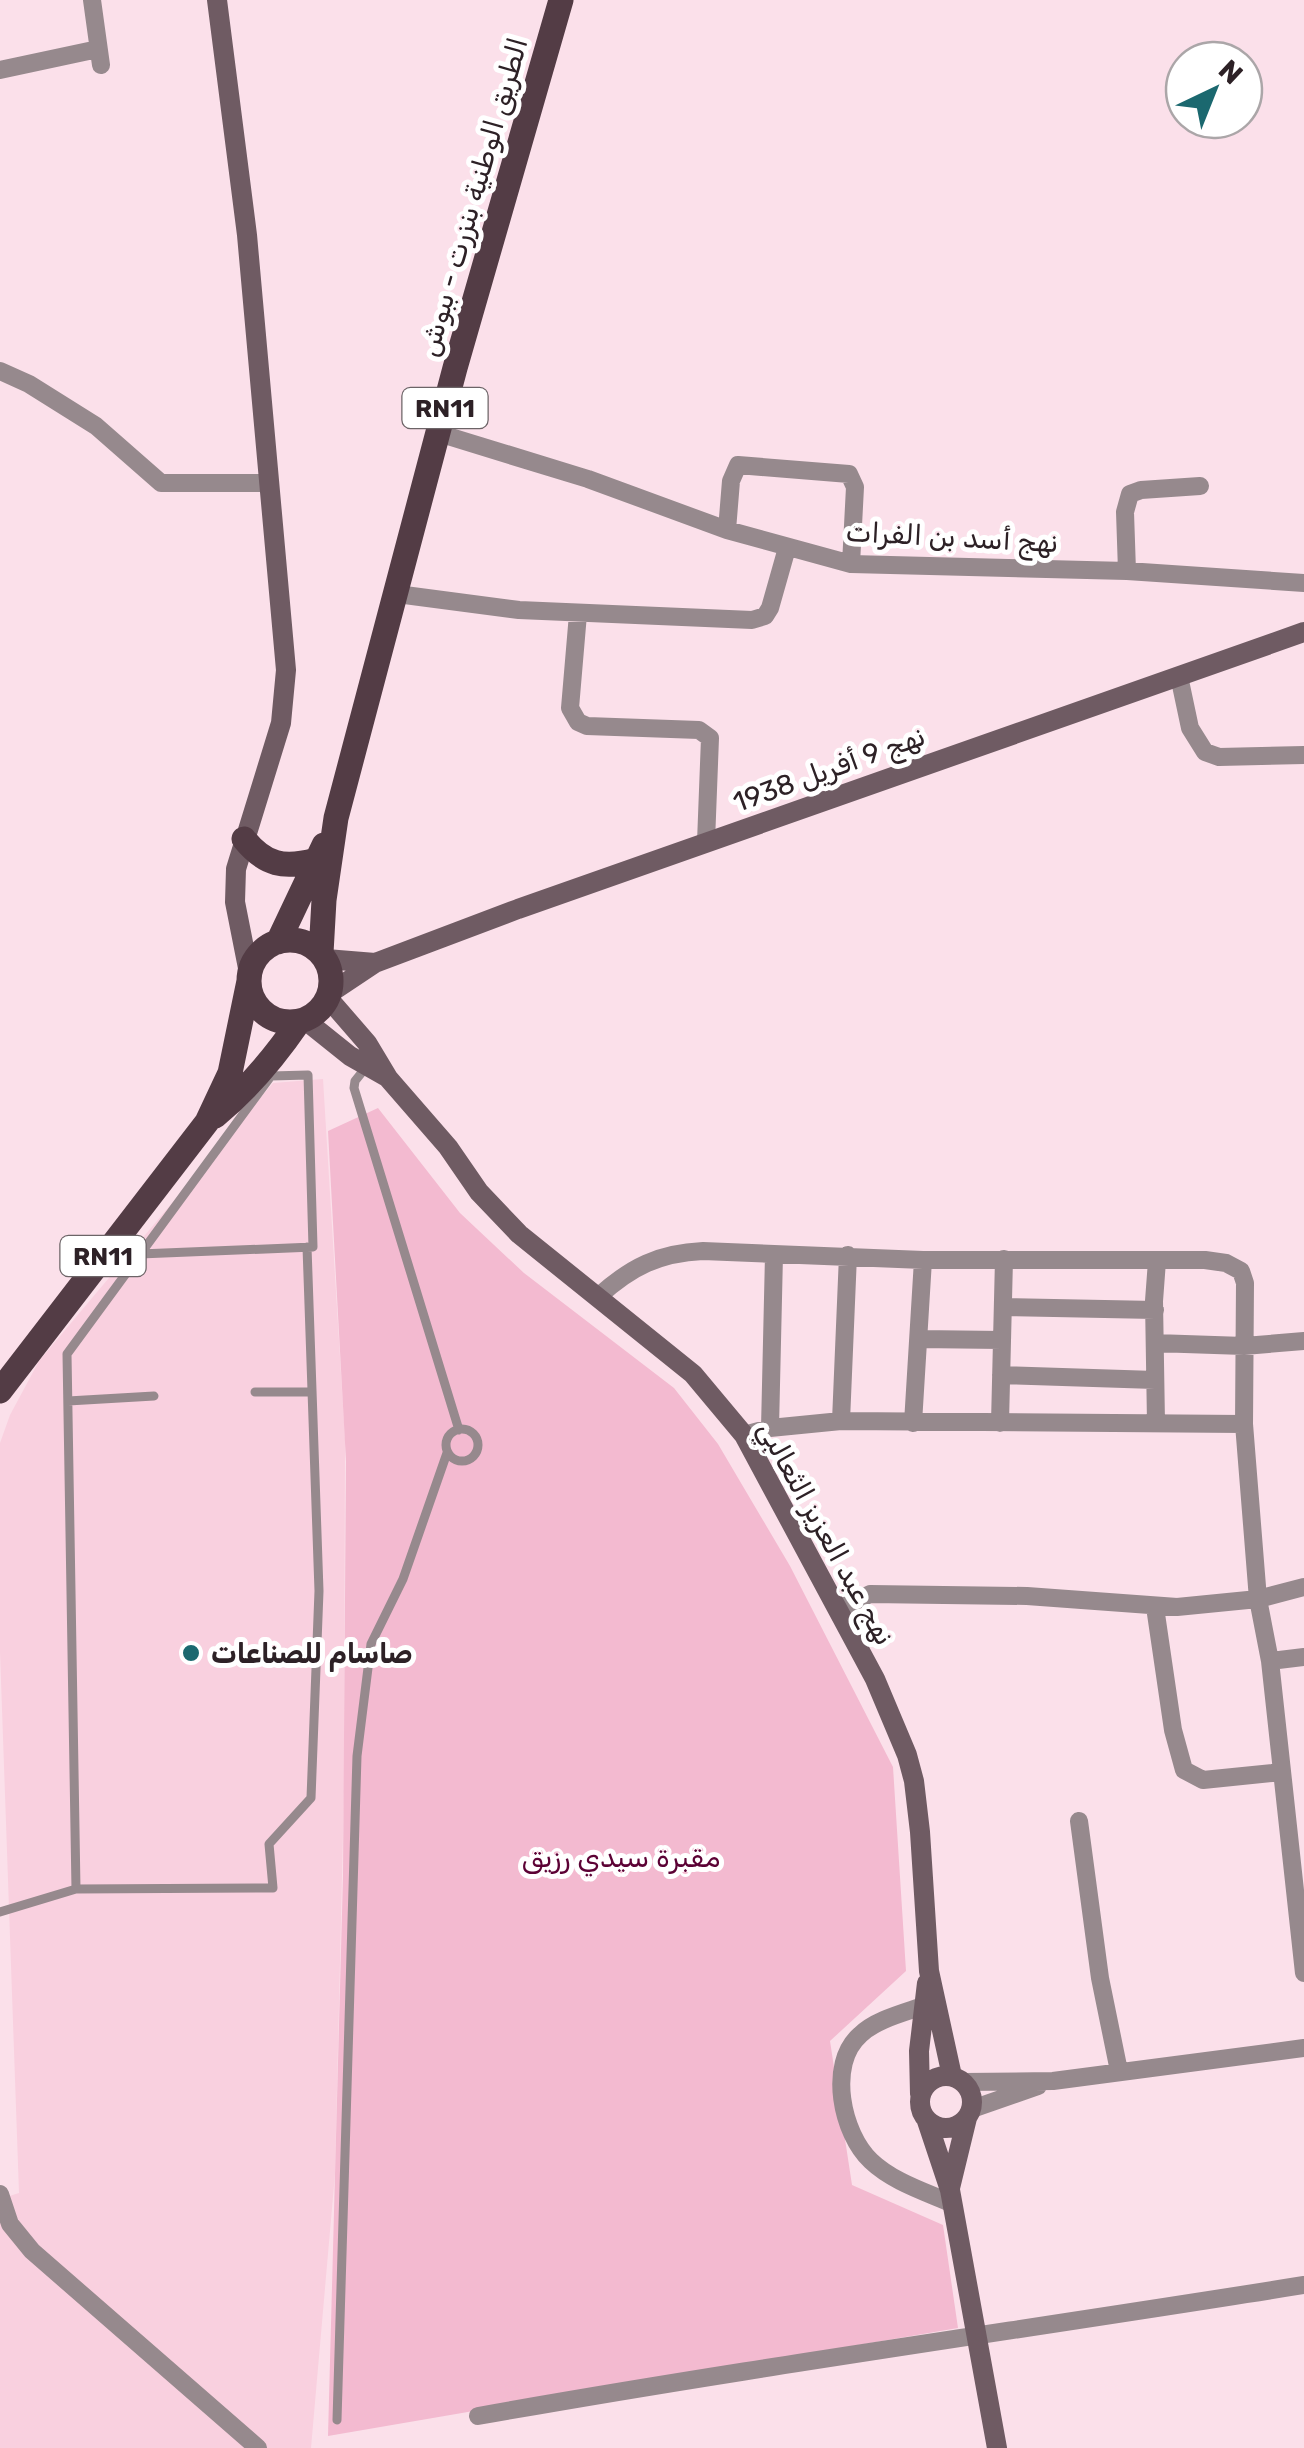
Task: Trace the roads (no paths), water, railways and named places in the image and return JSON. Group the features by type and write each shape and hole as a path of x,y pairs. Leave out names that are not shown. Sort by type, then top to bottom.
{"main road":[{"name":"الطريق الوطنية بنزرت - ببوش","path":"323,956 324,900 336,818 438,433 561,0"},
{"name":"الطريق الوطنية بنزرت - ببوش","path":"275,942 336,818"},
{"path":"244,838 261,857 278,865 296,866 316,860"},
{"path":"275,942 298,940 323,956"},
{"name":"RN11","path":"0,1391 207,1122 230,1073 255,959 275,942"},
{"name":"RN11","path":"207,1122 237,1098 329,995 330,970 323,956"},
{"path":"249,977 252,998 263,1012 279,1021 301,1022"}],"street":[{"path":"0,70 100,57 92,0"},
{"path":"217,0 247,235 284,629 285,698 273,754 236,869 235,902 249,977"},
{"path":"0,371 96,426 161,482 268,482"},
{"name":"نهج أسد بن الفرات","path":"438,433 554,468 727,530 851,564 1126,571 1304,583"},
{"path":"727,530 731,480 738,465 848,474 855,487 851,564"},
{"path":"1126,571 1125,512 1130,494 1200,486"},
{"path":"396,594 578,614 759,618 766,616 775,598 787,548"},
{"path":"578,614 572,716 587,726 699,730 707,734 712,746 706,842"},
{"name":"نهج 9 أفريل 1938","path":"375,963 1304,632"},
{"path":"1178,676 1190,728 1204,752 1219,757 1304,756"},
{"path":"235,902 257,934 275,942"},
{"path":"323,956 375,963"},
{"path":"375,963 329,995 388,1078"},
{"path":"301,1022 388,1078"},
{"name":"نهج عبد العزيز الثعالبي","path":"388,1078 448,1147 478,1192 520,1234 693,1374 744,1435 875,1679 914,1780 930,1971 958,2079"},
{"path":"599,1296 620,1277 658,1256 702,1251 923,1260 1214,1261 1241,1271 1244,1424 1258,1599 1270,1661 1304,1973"},
{"path":"770,1428 774,1255"},
{"path":"841,1421 848,1255"},
{"path":"913,1423 923,1260"},
{"path":"1000,1423 1004,1260"},
{"path":"1156,1423 1157,1262"},
{"path":"1003,1306 1155,1310"},
{"path":"918,1339 1002,1340"},
{"path":"1155,1343 1244,1346 1304,1341"},
{"path":"1001,1374 1155,1380"},
{"path":"744,1435 770,1428 841,1421 1244,1424"},
{"path":"838,1608 870,1594 1027,1596 1154,1607 1258,1599 1304,1587"},
{"path":"1154,1607 1177,1754 1184,1770 1203,1780 1281,1772"},
{"path":"1270,1661 1304,1657"},
{"path":"1079,1820 1100,1978 1119,2071"},
{"name":"نهج عبد العزيز الثعالبي","path":"920,2094 919,2051 930,1971"},
{"path":"923,2006 859,2036 845,2059 841,2090 857,2142 872,2163 887,2174 951,2197"},
{"path":"997,2448 951,2197 920,2108 920,2094 934,2080 1053,2081 1304,2048"},
{"path":"951,2197 972,2099 958,2079"},
{"path":"926,2121 948,2129 959,2126 969,2114 1053,2081"},
{"path":"0,2194 10,2224 32,2251 258,2448"},
{"path":"478,2416 708,2376 1304,2285"}],"lane":[{"path":"367,1066 354,1081 354,1088 458,1430"},
{"path":"76,1889 67,1354 140,1254 271,1076 308,1075 312,1247 140,1254"},
{"path":"0,1912 76,1889 273,1888 269,1844 312,1798 319,1591 308,1247"},
{"path":"254,1392 310,1392"},
{"path":"68,1401 154,1396"},
{"path":"447,1453 463,1462 477,1450 472,1433 458,1430"},
{"path":"336,2420 356,1756 371,1644 403,1579 447,1453 446,1440 458,1430"}],"place":[{"name":"صاسام للصناعات","path":"191,1653"}],"park label":[{"name":"مقبرة سيدي رزيق","path":"621,1857"}]}
